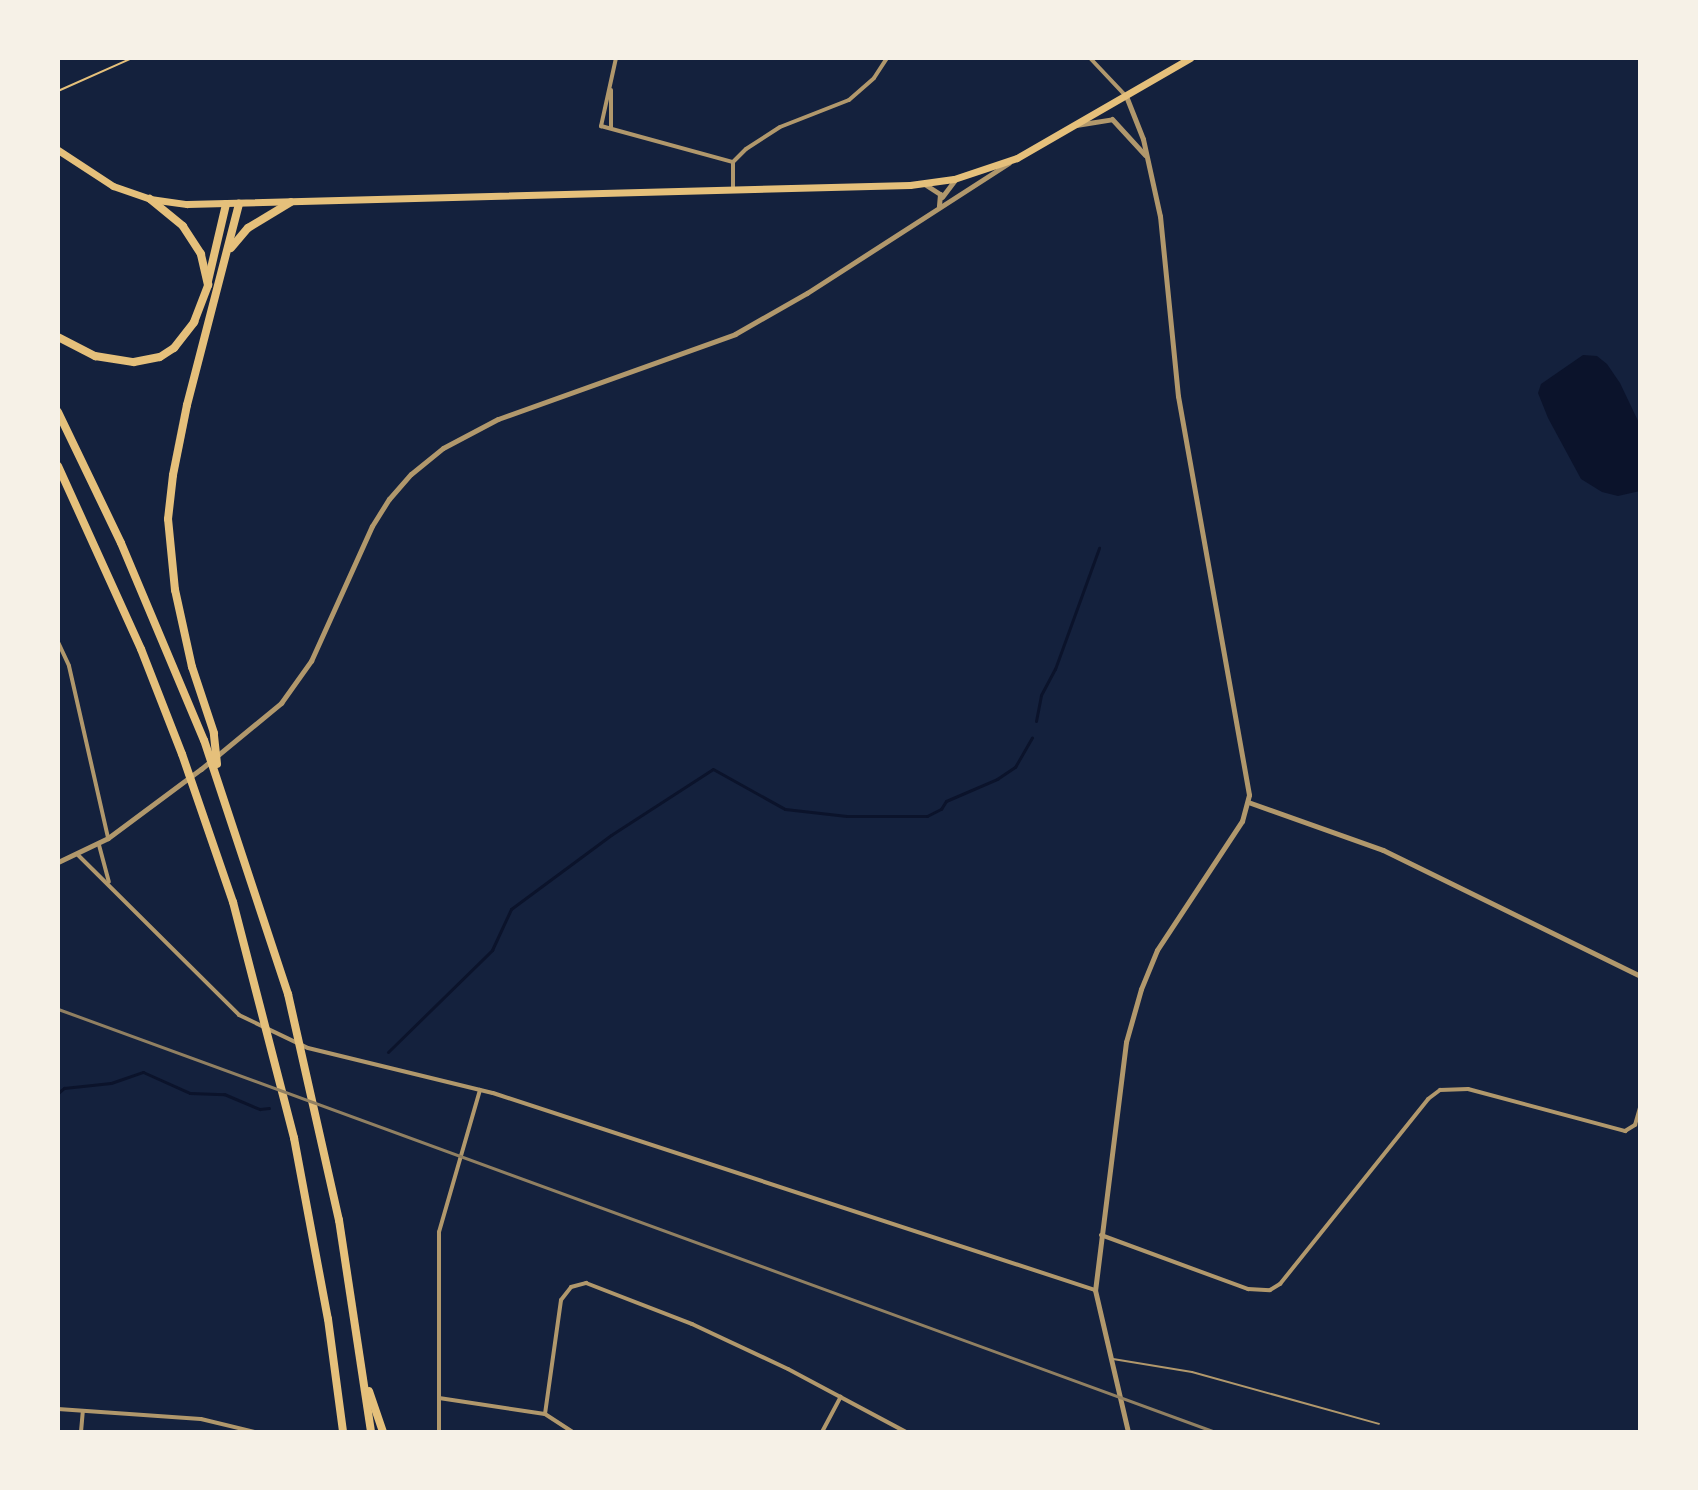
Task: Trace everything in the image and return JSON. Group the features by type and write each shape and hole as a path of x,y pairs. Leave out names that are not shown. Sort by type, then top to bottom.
{"highway":[{"path":"150,199 191,236 201,254 208,285"},
{"path":"228,252 248,228 291,202"},
{"path":"58,337 81,351 122,362 160,357 174,348 194,322 208,285 226,204"},
{"path":"218,776 214,733 192,667 177,600 168,519 187,405 239,204"},
{"path":"58,412 121,543 204,740 288,994 326,1149 371,1432"},
{"path":"58,466 141,649 182,754 257,985 294,1138 328,1319 343,1432"},
{"path":"365,1383 380,1416 383,1432"}],"main road":[{"path":"58,150 104,182 150,199 226,204 910,185 957,178 1017,158 1190,58"}],"street":[{"path":"616,58 601,126 733,162"},
{"path":"733,162 769,133 849,100 865,88 887,58"},
{"path":"1090,58 1126,96 1150,162 1167,258 1178,396 1206,565 1246,768 1248,802 1242,821 1157,950 1141,989 1120,1076 1095,1290 1128,1432"},
{"path":"611,87 611,129"},
{"path":"1075,125 1112,119 1150,162"},
{"path":"58,862 99,845 248,732 290,692 311,661 381,513 403,482 443,448 498,419 735,334 795,301 1017,158"},
{"path":"733,162 733,191"},
{"path":"938,207 948,185 957,178 964,181 964,190"},
{"path":"910,185 934,187 941,198"},
{"path":"58,642 69,666 108,838"},
{"path":"1248,802 1383,850 1640,976"},
{"path":"99,845 110,884"},
{"path":"78,855 239,1015 308,1048 480,1090 1095,1290"},
{"path":"1101,1235 1248,1289 1270,1290 1280,1284 1428,1099 1440,1090 1468,1089 1625,1131 1635,1125 1640,1107"},
{"path":"439,1432 439,1232 480,1090"},
{"path":"545,1414 561,1300 571,1287 586,1283 692,1324 906,1432"},
{"path":"822,1432 841,1397"},
{"path":"439,1398 545,1414 573,1432"},
{"path":"58,1409 201,1419 255,1432"},
{"path":"81,1432 83,1411"}],"lane":[{"path":"1109,1358 1192,1372 1379,1424"}],"path":[{"path":"58,91 132,58"}],"water":[{"path":"1583,355 1597,356 1607,364 1640,425 1640,491 1618,496 1602,492 1581,479 1548,418 1538,393 1541,384"}],"waterway":[{"path":"1036,721 1041,695 1055,669 1099,548"},
{"path":"388,1052 492,950 511,909 611,835 713,769 785,809 847,816 927,816 941,809 946,801 997,779 1015,767 1032,737"},
{"path":"58,1093 64,1088 111,1083 143,1072 190,1093 224,1094 260,1109 269,1108"}],"railway":[{"path":"58,1009 1215,1432"}]}
